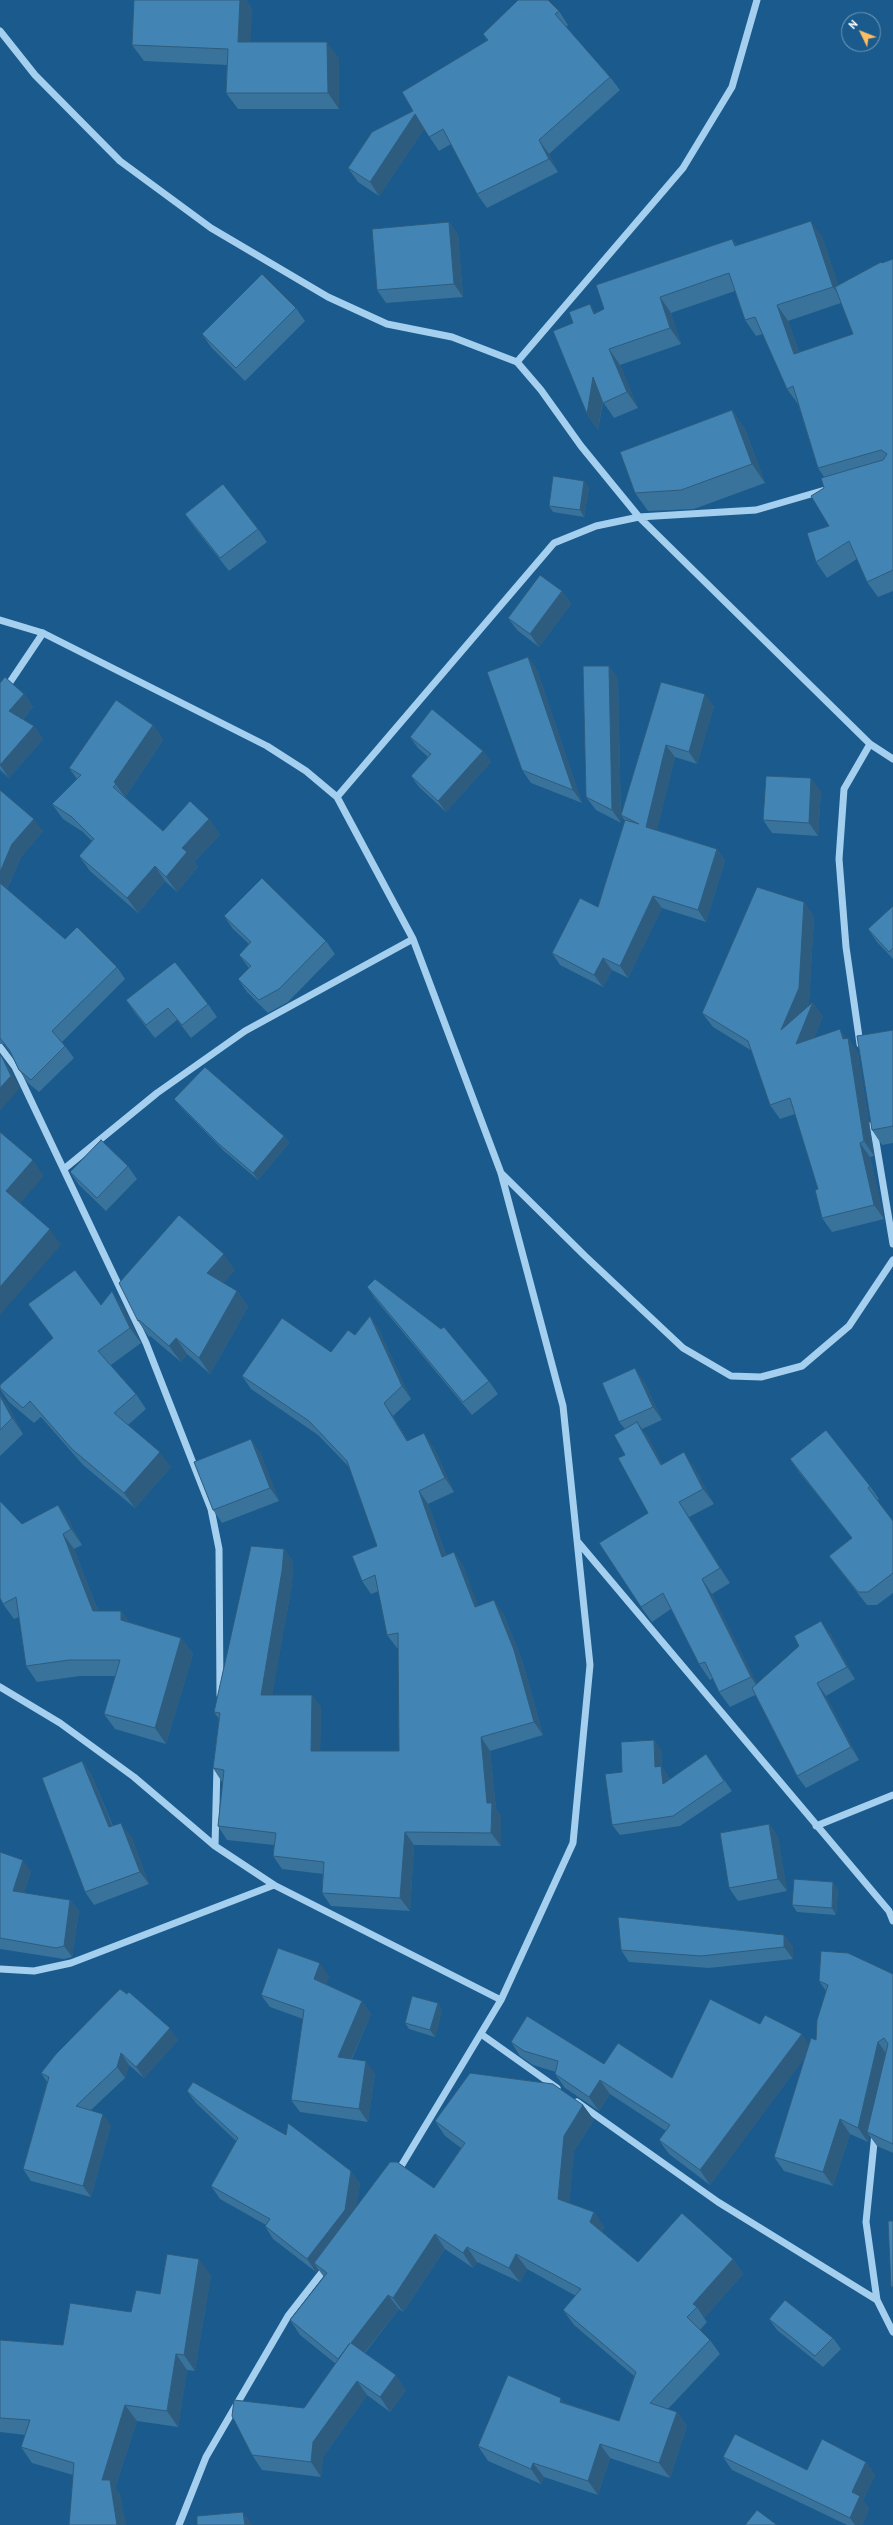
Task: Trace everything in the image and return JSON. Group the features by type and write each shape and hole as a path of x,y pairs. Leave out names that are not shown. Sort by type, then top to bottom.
{"street":[{"path":"517,362 683,168 732,87 758,0"},
{"path":"0,31 35,75 120,162 211,228 328,297 387,324 452,337 517,362 541,390 581,446 639,517 870,744 893,759"},
{"path":"337,797 554,543 596,526 639,517 756,510 832,488"},
{"path":"0,620 43,633 267,746 306,771 337,797 413,939 501,1172 563,1406 590,1665 573,1843 501,2000 391,2183"},
{"path":"0,697 43,633"},
{"path":"862,1054 846,947 839,859 844,789 870,744"},
{"path":"64,1169 156,1093 245,1032 413,939"},
{"path":"0,1047 15,1067 146,1343 211,1509 219,1549 219,1707"},
{"path":"871,1115 893,1244"},
{"path":"501,1172 584,1256 683,1348 731,1376 761,1377 802,1366 849,1326 893,1260"},
{"path":"578,1542 816,1826 890,1911 893,1921"},
{"path":"0,1687 60,1723 134,1777 215,1846 274,1885 501,2000"},
{"path":"215,1846 218,1761"},
{"path":"816,1826 893,1795"},
{"path":"0,1969 34,1971 71,1963 274,1885"},
{"path":"481,2034 564,2092"},
{"path":"570,2097 718,2202 878,2300"},
{"path":"878,2124 872,2146 866,2222 878,2300 893,2332"},
{"path":"178,2525 206,2457 288,2316 330,2262"}],"building":[{"path":"134,0 240,0 238,42 327,42 328,93 226,93 228,49 132,45"},
{"path":"518,0 548,0 559,11 555,14 610,77 539,140 549,159 477,194 443,129 429,137 415,114 370,182 348,168 372,132 413,111 402,92 488,40 483,34"},
{"path":"811,221 833,287 777,305 794,354 853,334 835,287 881,262 882,263 893,259 893,570 867,582 849,541 816,562 807,533 829,526 811,496 824,488 821,478 883,460 887,454 881,450 818,468 793,386 787,389 755,317 745,320 729,273 660,297 670,328 609,349 627,392 603,403 593,377 587,414 553,331 573,323 569,312 590,304 594,314 604,309 596,285 732,239 735,246"},
{"path":"449,222 454,284 377,290 372,229"},
{"path":"262,274 296,308 236,368 202,334"},
{"path":"732,410 752,464 681,490 635,493 620,452"},
{"path":"553,476 584,481 580,510 549,506"},
{"path":"223,484 258,529 220,558 185,514"},
{"path":"540,575 562,591 530,634 508,618"},
{"path":"528,657 573,790 522,770 487,672"},
{"path":"583,666 609,666 612,810 586,797"},
{"path":"5,677 24,694 9,711 34,726 0,765 0,683"},
{"path":"661,682 705,694 689,752 666,745 646,827 717,849 698,910 653,896 620,966 603,958 594,975 552,953 580,898 598,907 625,820 639,824 621,815"},
{"path":"116,700 153,725 114,782 116,784 113,787 163,831 190,801 209,819 182,848 187,852 166,877 155,866 127,898 79,856 94,839 72,817 52,804 81,775 69,768"},
{"path":"432,709 483,751 438,801 411,776 431,754 410,737"},
{"path":"766,776 811,778 809,823 763,820"},
{"path":"0,790 34,819 12,844 0,872"},
{"path":"262,878 326,941 279,989 259,1000 238,979 251,966 239,955 251,942 224,916"},
{"path":"0,883 65,939 77,927 117,967 52,1031 65,1046 31,1080 19,1070 10,1051 0,1038"},
{"path":"757,887 804,902 799,988 781,1030 813,1002 796,1044 840,1029 843,1039 848,1038 864,1141 860,1143 874,1205 822,1218 815,1190 818,1189 790,1098 770,1105 748,1041 702,1013"},
{"path":"893,906 893,948 889,952 868,929"},
{"path":"175,962 208,1004 182,1025 168,1008 146,1025 126,1000"},
{"path":"893,1030 893,1126 872,1130 857,1036"},
{"path":"0,1054 11,1076 0,1088"},
{"path":"205,1067 284,1136 253,1173 219,1144 174,1099"},
{"path":"0,1132 33,1160 6,1191 50,1229 0,1287"},
{"path":"101,1140 128,1166 97,1198 70,1172"},
{"path":"179,1215 224,1254 207,1273 237,1291 199,1358 176,1338 169,1346 139,1320 138,1321 119,1283"},
{"path":"75,1270 101,1305 112,1291 130,1328 98,1351 136,1394 114,1413 160,1452 124,1493 72,1449 30,1401 23,1408 0,1388 0,1385 53,1338 28,1304"},
{"path":"375,1279 441,1329 444,1327 489,1381 463,1402 367,1287"},
{"path":"370,1316 402,1386 384,1403 407,1441 424,1433 445,1478 419,1491 442,1557 454,1552 475,1607 494,1600 514,1650 534,1722 481,1737 487,1803 492,1803 491,1833 405,1832 400,1898 322,1893 324,1862 273,1856 276,1833 218,1826 224,1770 213,1768 220,1713 214,1712 251,1546 284,1549 282,1571 261,1695 312,1695 311,1751 399,1751 398,1633 387,1635 375,1575 362,1581 352,1556 377,1546 347,1461 309,1421 242,1376 282,1318 331,1352 348,1330 355,1335"},
{"path":"635,1368 653,1407 619,1422 602,1383"},
{"path":"0,1396 12,1418 0,1430"},
{"path":"637,1422 661,1465 684,1452 703,1489 679,1502 720,1568 702,1579 751,1677 719,1692 705,1662 699,1664 663,1593 641,1607 599,1543 648,1513 618,1458 625,1455 614,1435"},
{"path":"826,1430 870,1486 868,1488 893,1521 893,1573 868,1592 858,1592 829,1556 852,1538 790,1459"},
{"path":"251,1439 270,1488 213,1510 194,1462"},
{"path":"0,1501 22,1524 58,1505 71,1529 63,1534 93,1611 121,1611 121,1620 181,1638 155,1728 104,1714 120,1660 69,1660 26,1666 16,1597 3,1604 0,1598"},
{"path":"821,1621 847,1667 817,1683 851,1747 797,1776 752,1688 799,1646 794,1636"},
{"path":"654,1740 655,1767 661,1766 663,1784 706,1754 724,1781 673,1816 612,1825 605,1774 622,1772 621,1742"},
{"path":"82,1761 109,1827 121,1823 140,1872 85,1892 42,1778"},
{"path":"769,1824 778,1879 729,1888 720,1833"},
{"path":"0,1852 23,1860 13,1891 70,1900 64,1946 56,1948 0,1938"},
{"path":"794,1879 833,1882 832,1908 792,1905"},
{"path":"618,1917 784,1935 784,1947 701,1956 621,1950"},
{"path":"278,1948 320,1963 314,1979 362,2001 338,2057 366,2061 359,2109 291,2100 304,2010 261,1995"},
{"path":"821,1951 848,1953 893,1974 893,2144 867,2132 888,2044 884,2038 878,2042 858,2128 840,2119 823,2172 774,2157 811,2038 816,2040 817,2020 828,1985 819,1981"},
{"path":"120,1989 127,1994 129,1992 170,2028 136,2067 121,2053 117,2067 76,2106 103,2114 83,2186 23,2169 49,2077 41,2073 56,2054"},
{"path":"412,1996 438,2003 430,2030 405,2023"},
{"path":"710,1999 760,2024 765,2015 802,2034 700,2170 659,2140 670,2125 600,2080 589,2097 555,2074 558,2061 524,2051 511,2042 527,2016 604,2064 618,2043 672,2078"},
{"path":"470,2073 553,2084 583,2105 564,2136 558,2199 594,2212 590,2222 638,2262 682,2213 733,2259 693,2304 697,2307 687,2317 710,2340 650,2403 677,2412 659,2463 600,2444 588,2481 533,2463 531,2469 478,2446 508,2375 561,2398 560,2402 619,2421 636,2372 563,2310 581,2289 516,2254 509,2268 467,2247 463,2253 435,2234 393,2298 388,2295 351,2343 396,2375 380,2397 357,2381 313,2442 311,2462 252,2455 232,2416 234,2400 304,2408 350,2343 338,2359 290,2320 327,2273 314,2263 390,2162 397,2162 434,2188 465,2143 435,2121"},
{"path":"193,2082 286,2135 288,2123 351,2171 345,2210 307,2259 265,2226 270,2219 211,2186 238,2138 187,2091"},
{"path":"888,2221 893,2221 893,2287 891,2287"},
{"path":"167,2254 199,2259 184,2355 176,2354 167,2411 125,2405 102,2480 110,2480 117,2525 69,2525 74,2463 21,2447 30,2420 0,2418 0,2340 63,2345 70,2303 131,2312 136,2290 160,2294"},
{"path":"785,2300 833,2338 815,2356 769,2319"},
{"path":"735,2434 807,2470 822,2439 866,2462 852,2492 860,2496 850,2518 723,2457"},
{"path":"757,2510 777,2525 745,2525"},
{"path":"243,2512 245,2525 197,2525 197,2516"}]}
